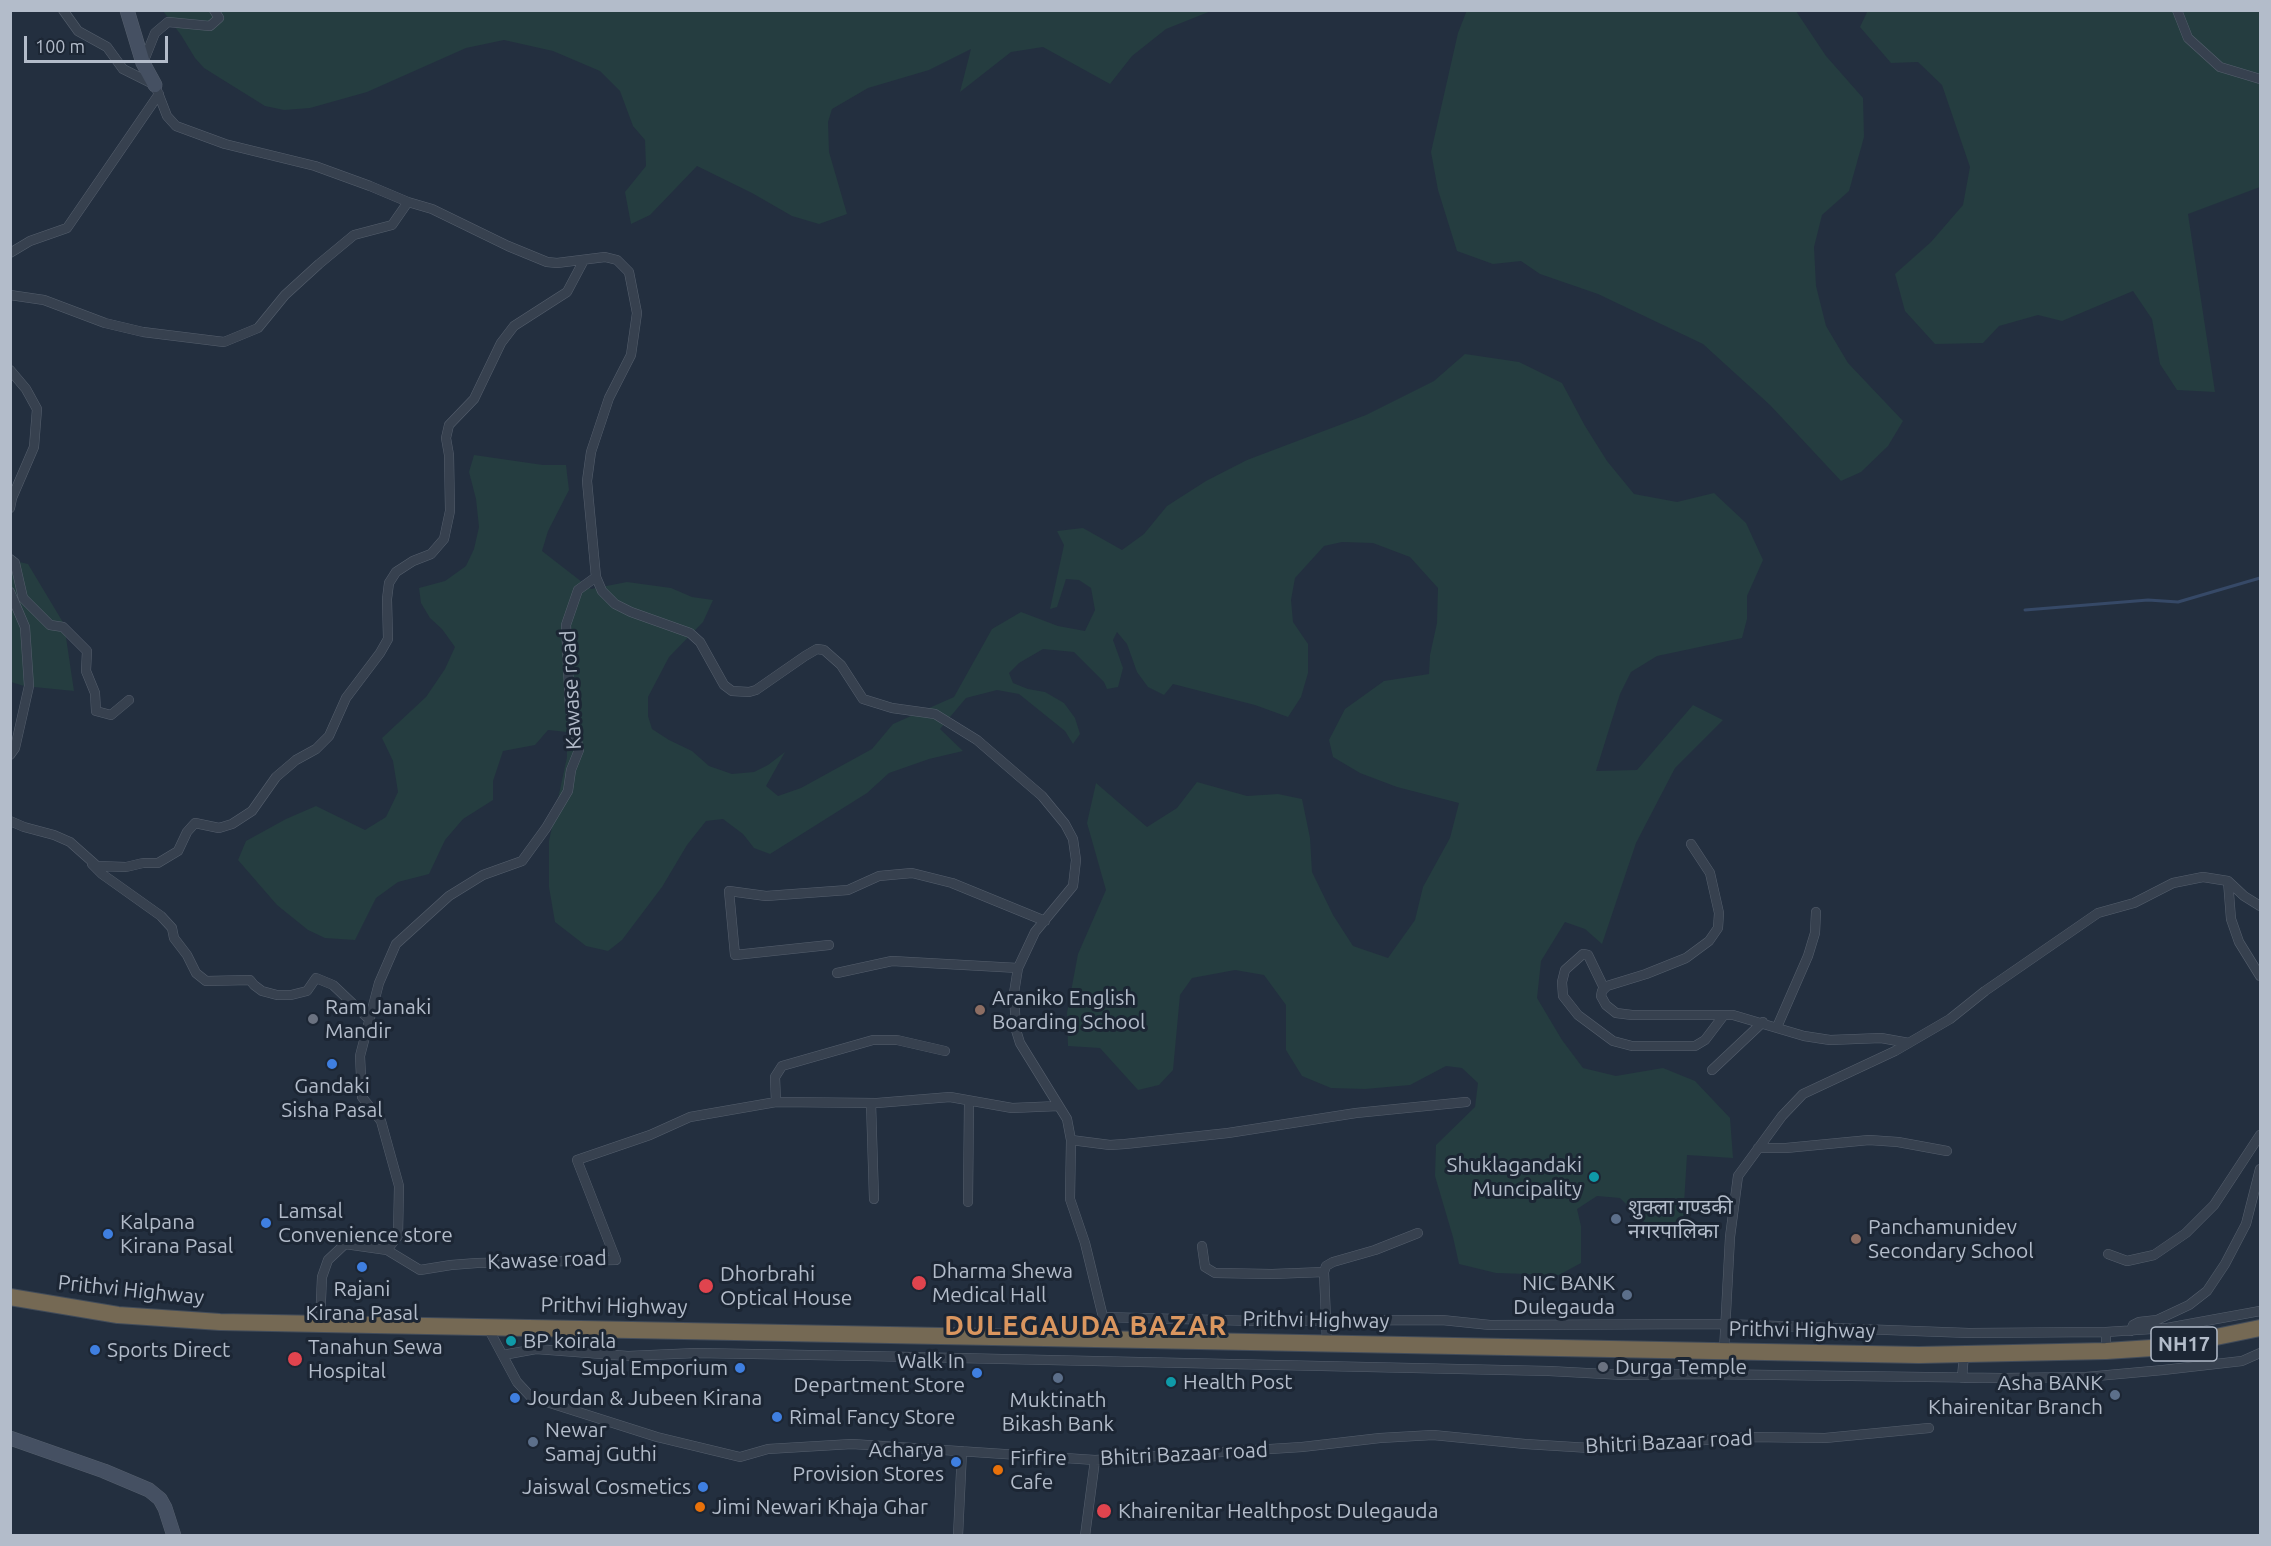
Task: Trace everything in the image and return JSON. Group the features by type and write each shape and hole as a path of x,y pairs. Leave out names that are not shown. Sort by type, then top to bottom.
{"highway":[{"name":"Prithvi Highway","path":"10,1297 118,1315 220,1322 1724,1351 1964,1354 2106,1351 2167,1347 2260,1328"}],"street":[{"path":"63,10 78,31 107,47 123,69 157,90"},
{"path":"127,10 143,63 167,116 176,126 225,144 315,166 432,209 547,262 604,257 617,260 625,267 631,278 637,313 631,355 609,398 591,452 587,481 596,577 602,591 615,604 690,633 706,651 724,685 732,691 756,690 817,649 825,650 841,665 862,699 892,708 935,714 977,740 1042,796 1065,825 1073,839 1076,873 1073,886 1035,932 1018,968 1014,993 1016,1030 1020,1043 1067,1119 1071,1140 1070,1199 1085,1243 1106,1338"},
{"path":"143,63 155,33 168,22 210,26 219,18 214,10"},
{"path":"2177,10 2188,38 2220,67 2260,79"},
{"path":"10,253 30,241 67,228 157,90"},
{"path":"10,295 44,300 105,323 143,332 224,342 258,328 285,296 319,264 354,235 392,225 408,202"},
{"path":"92,864 126,867 143,863 158,863 178,851 186,832 195,823 219,828 232,824 252,811 276,777 296,760 316,749 329,736 346,698 388,639 387,598 389,584 396,572 413,561 431,554 444,539 450,511 449,455 446,438 448,425 474,399 501,343 514,326 567,292 584,260"},
{"path":"10,370 26,389 38,409 34,447 12,498 10,508"},
{"path":"10,559 15,563 24,598 50,625 63,627 87,651 86,671 95,693 96,711 111,715 129,700"},
{"name":"Kawase road","path":"387,1250 398,1236 399,1186 381,1121 362,1097 360,1056 380,983 396,944 449,896 483,875 522,861 546,828 568,791 571,770 579,750 570,708 566,625 579,590 596,577"},
{"path":"10,592 25,627 28,686 15,748 10,755"},
{"path":"10,821 24,828 54,835 70,842 102,874 162,916 172,928 174,938 187,955 196,973 206,981 250,980 262,991 284,995 307,991 316,978 333,985 370,1020"},
{"path":"1604,988 1686,958 1708,941 1718,928 1719,913 1710,873 1691,844"},
{"path":"829,945 735,954 729,891 766,896 848,890 879,876 912,873 952,883 1045,921"},
{"path":"1724,1351 1730,1237 1738,1176 1803,1094 1909,1043 1950,1019 1985,991 2098,913 2134,903 2173,883 2203,877 2228,881 2244,896 2260,906"},
{"path":"2228,881 2231,919 2239,942 2260,976"},
{"path":"1777,1027 1808,956 1815,933 1816,912"},
{"path":"1725,1015 1705,1040 1695,1046 1651,1048 1632,1046 1613,1041 1578,1015 1563,996 1562,982 1565,970 1583,954 1588,955 1604,988 1601,996 1605,1005 1616,1013 1648,1017 1725,1015 1733,1015 1764,1022 1804,1036 1830,1040 1881,1038 1909,1043"},
{"path":"837,973 892,961 1018,968"},
{"path":"1712,1070 1764,1022"},
{"path":"945,1051 897,1040 873,1040 782,1066 775,1077 776,1102 871,1103 950,1097 1012,1108 1059,1106"},
{"path":"968,1202 969,1101"},
{"name":"Kawase road","path":"320,1323 322,1277 328,1260 345,1244 387,1250 420,1270 451,1264 616,1260 577,1160 650,1135 690,1117 776,1102"},
{"path":"1071,1140 1110,1145 1125,1144 1228,1133 1356,1113 1466,1102"},
{"path":"871,1103 874,1199"},
{"path":"2108,1254 2127,1261 2154,1255 2186,1233 2214,1205 2260,1135"},
{"path":"1758,1148 1786,1148 1869,1140 1898,1142 1947,1151"},
{"path":"2131,1331 2133,1325 2157,1320 2189,1305 2206,1292 2225,1264 2246,1224 2260,1169"},
{"path":"1327,1342 1324,1272 1326,1266 1418,1233"},
{"path":"1202,1246 1205,1267 1215,1273 1324,1272"},
{"path":"1103,1317 1255,1321 1442,1320 1490,1325 1724,1324 1969,1334 2131,1331 2166,1328 2260,1311"},
{"name":"Bhitri Bazaar road","path":"487,1326 517,1382 531,1397 657,1437 740,1456 768,1449 852,1444 1095,1460 1302,1447 1380,1438 1433,1435 1590,1448 1749,1437 1825,1438 1929,1428"},
{"path":"2106,1332 2106,1351"},
{"path":"503,1355 536,1349 628,1356 696,1353 1549,1371 1624,1375 1962,1378 2086,1377 2242,1361 2260,1353"},
{"path":"1962,1378 1964,1354"},
{"path":"10,1438 104,1471 149,1490 160,1499 165,1508 174,1536"},
{"path":"958,1536 962,1451"},
{"path":"1085,1536 1095,1460"}],"green space":[{"path":"1467,10 1796,11 1826,56 1863,98 1864,137 1849,191 1822,215 1814,247 1816,286 1826,326 1848,363 1903,421 1888,446 1861,472 1841,481 1770,405 1703,344 1598,294 1540,274 1521,261 1493,264 1457,251 1438,190 1431,152 1458,33"},
{"path":"1868,10 2260,11 2260,187 2188,214 2215,392 2177,390 2160,364 2152,319 2133,291 2062,321 2038,315 1999,326 1983,343 1935,344 1905,311 1895,274 1931,242 1963,205 1970,167 1942,85 1918,62 1891,63 1860,27"},
{"path":"163,11 1211,11 1166,29 1132,56 1110,84 1043,47 1011,52 960,92 971,49 929,70 868,88 832,109 828,122 829,152 847,214 819,224 792,216 697,166 650,215 631,224 625,192 646,166 645,140 633,126 620,91 600,71 553,51 504,40 466,48 367,92 310,108 284,110 265,106 204,68"},
{"path":"1465,354 1519,362 1562,383 1607,461 1634,494 1677,502 1714,493 1746,523 1763,560 1747,596 1747,619 1742,638 1657,656 1631,672 1620,694 1596,771 1637,770 1693,705 1723,720 1675,768 1636,843 1602,944 1585,929 1565,922 1541,961 1537,998 1562,1040 1583,1068 1616,1076 1663,1068 1695,1081 1730,1118 1733,1158 1687,1155 1683,1220 1672,1226 1644,1222 1620,1198 1597,1196 1577,1209 1581,1226 1581,1263 1559,1275 1496,1273 1459,1264 1435,1176 1436,1145 1475,1107 1478,1083 1462,1068 1446,1066 1410,1085 1365,1089 1331,1088 1302,1076 1286,1050 1286,1005 1264,975 1235,970 1192,978 1180,995 1173,1070 1159,1085 1138,1090 1100,1048 1068,1046 1067,1013 1078,954 1106,890 1087,823 1096,783 1147,827 1177,808 1197,782 1247,796 1278,794 1302,799 1310,838 1312,872 1333,915 1353,946 1388,958 1415,920 1423,887 1450,838 1459,803 1397,787 1360,773 1333,757 1329,740 1345,709 1384,681 1429,674 1430,655 1437,623 1438,588 1410,557 1373,543 1342,542 1324,546 1295,578 1291,600 1293,622 1308,644 1308,673 1301,697 1288,717 1255,705 1173,684 1164,695 1148,687 1137,672 1127,644 1117,632 1113,640 1123,668 1118,687 1107,689 1104,682 1074,652 1043,649 1019,663 1009,673 1013,683 1045,692 1064,703 1075,718 1080,734 1073,744 1065,731 1019,694 997,690 966,698 940,729 963,751 929,759 889,773 867,793 770,854 754,848 743,834 723,819 706,821 687,845 662,887 622,940 608,951 586,946 555,922 549,887 549,841 567,757 567,732 548,730 535,745 503,751 493,781 493,800 463,819 445,840 429,874 398,882 376,898 355,940 325,938 308,930 277,905 238,860 246,841 316,806 365,830 386,817 398,792 393,761 382,738 426,697 445,669 455,647 442,629 430,618 421,603 419,588 445,581 466,566 474,549 479,527 476,499 469,472 474,455 543,465 566,465 569,490 548,531 542,551 591,589 627,582 671,588 692,597 713,600 703,622 669,657 648,697 648,716 652,729 692,751 709,766 732,774 754,772 785,752 766,786 778,796 801,788 872,749 893,724 954,697 992,629 1021,612 1058,626 1085,631 1095,610 1091,588 1079,580 1066,579 1057,607 1050,609 1064,545 1057,531 1083,528 1122,550 1144,534 1167,506 1206,481 1247,460 1366,415 1434,381"},
{"path":"11,560 28,564 64,624 74,691 24,686 11,682"}],"waterway":[{"path":"2025,610 2148,600 2178,602 2260,578"}],"place":[{"name":"Araniko English Boarding School","path":"980,1010"},
{"name":"Ram Janaki Mandir","path":"313,1019"},
{"name":"Gandaki Sisha Pasal","path":"332,1064"},
{"name":"Shuklagandaki Muncipality","path":"1594,1177"},
{"name":"शुक्ला गण्डकी नगरपालिका","path":"1616,1219"},
{"name":"Lamsal Convenience store","path":"266,1223"},
{"name":"Kalpana Kirana Pasal","path":"108,1234"},
{"name":"Panchamunidev Secondary School","path":"1856,1239"},
{"name":"Rajani Kirana Pasal","path":"362,1267"},
{"name":"Dharma Shewa Medical Hall","path":"919,1283"},
{"name":"Dhorbrahi Optical House","path":"706,1286"},
{"name":"NIC BANK Dulegauda","path":"1627,1295"},
{"name":"BP koirala","path":"511,1341"},
{"name":"Sports Direct","path":"95,1350"},
{"name":"Tanahun Sewa Hospital","path":"295,1359"},
{"name":"Durga Temple","path":"1603,1367"},
{"name":"Sujal Emporium","path":"740,1368"},
{"name":"Walk In Department Store","path":"977,1373"},
{"name":"Muktinath Bikash Bank","path":"1058,1378"},
{"name":"Health Post","path":"1171,1382"},
{"name":"Asha BANK Khairenitar Branch","path":"2115,1395"},
{"name":"Jourdan & Jubeen Kirana","path":"515,1398"},
{"name":"Rimal Fancy Store","path":"777,1417"},
{"name":"Newar Samaj Guthi","path":"533,1442"},
{"name":"Acharya Provision Stores","path":"956,1462"},
{"name":"Firfire Cafe","path":"998,1470"},
{"name":"Jaiswal Cosmetics","path":"703,1487"},
{"name":"Jimi Newari Khaja Ghar","path":"700,1507"},
{"name":"Khairenitar Healthpost Dulegauda","path":"1104,1511"}],"district":[{"name":"DULEGAUDA BAZAR","path":"1086,1326"}]}
